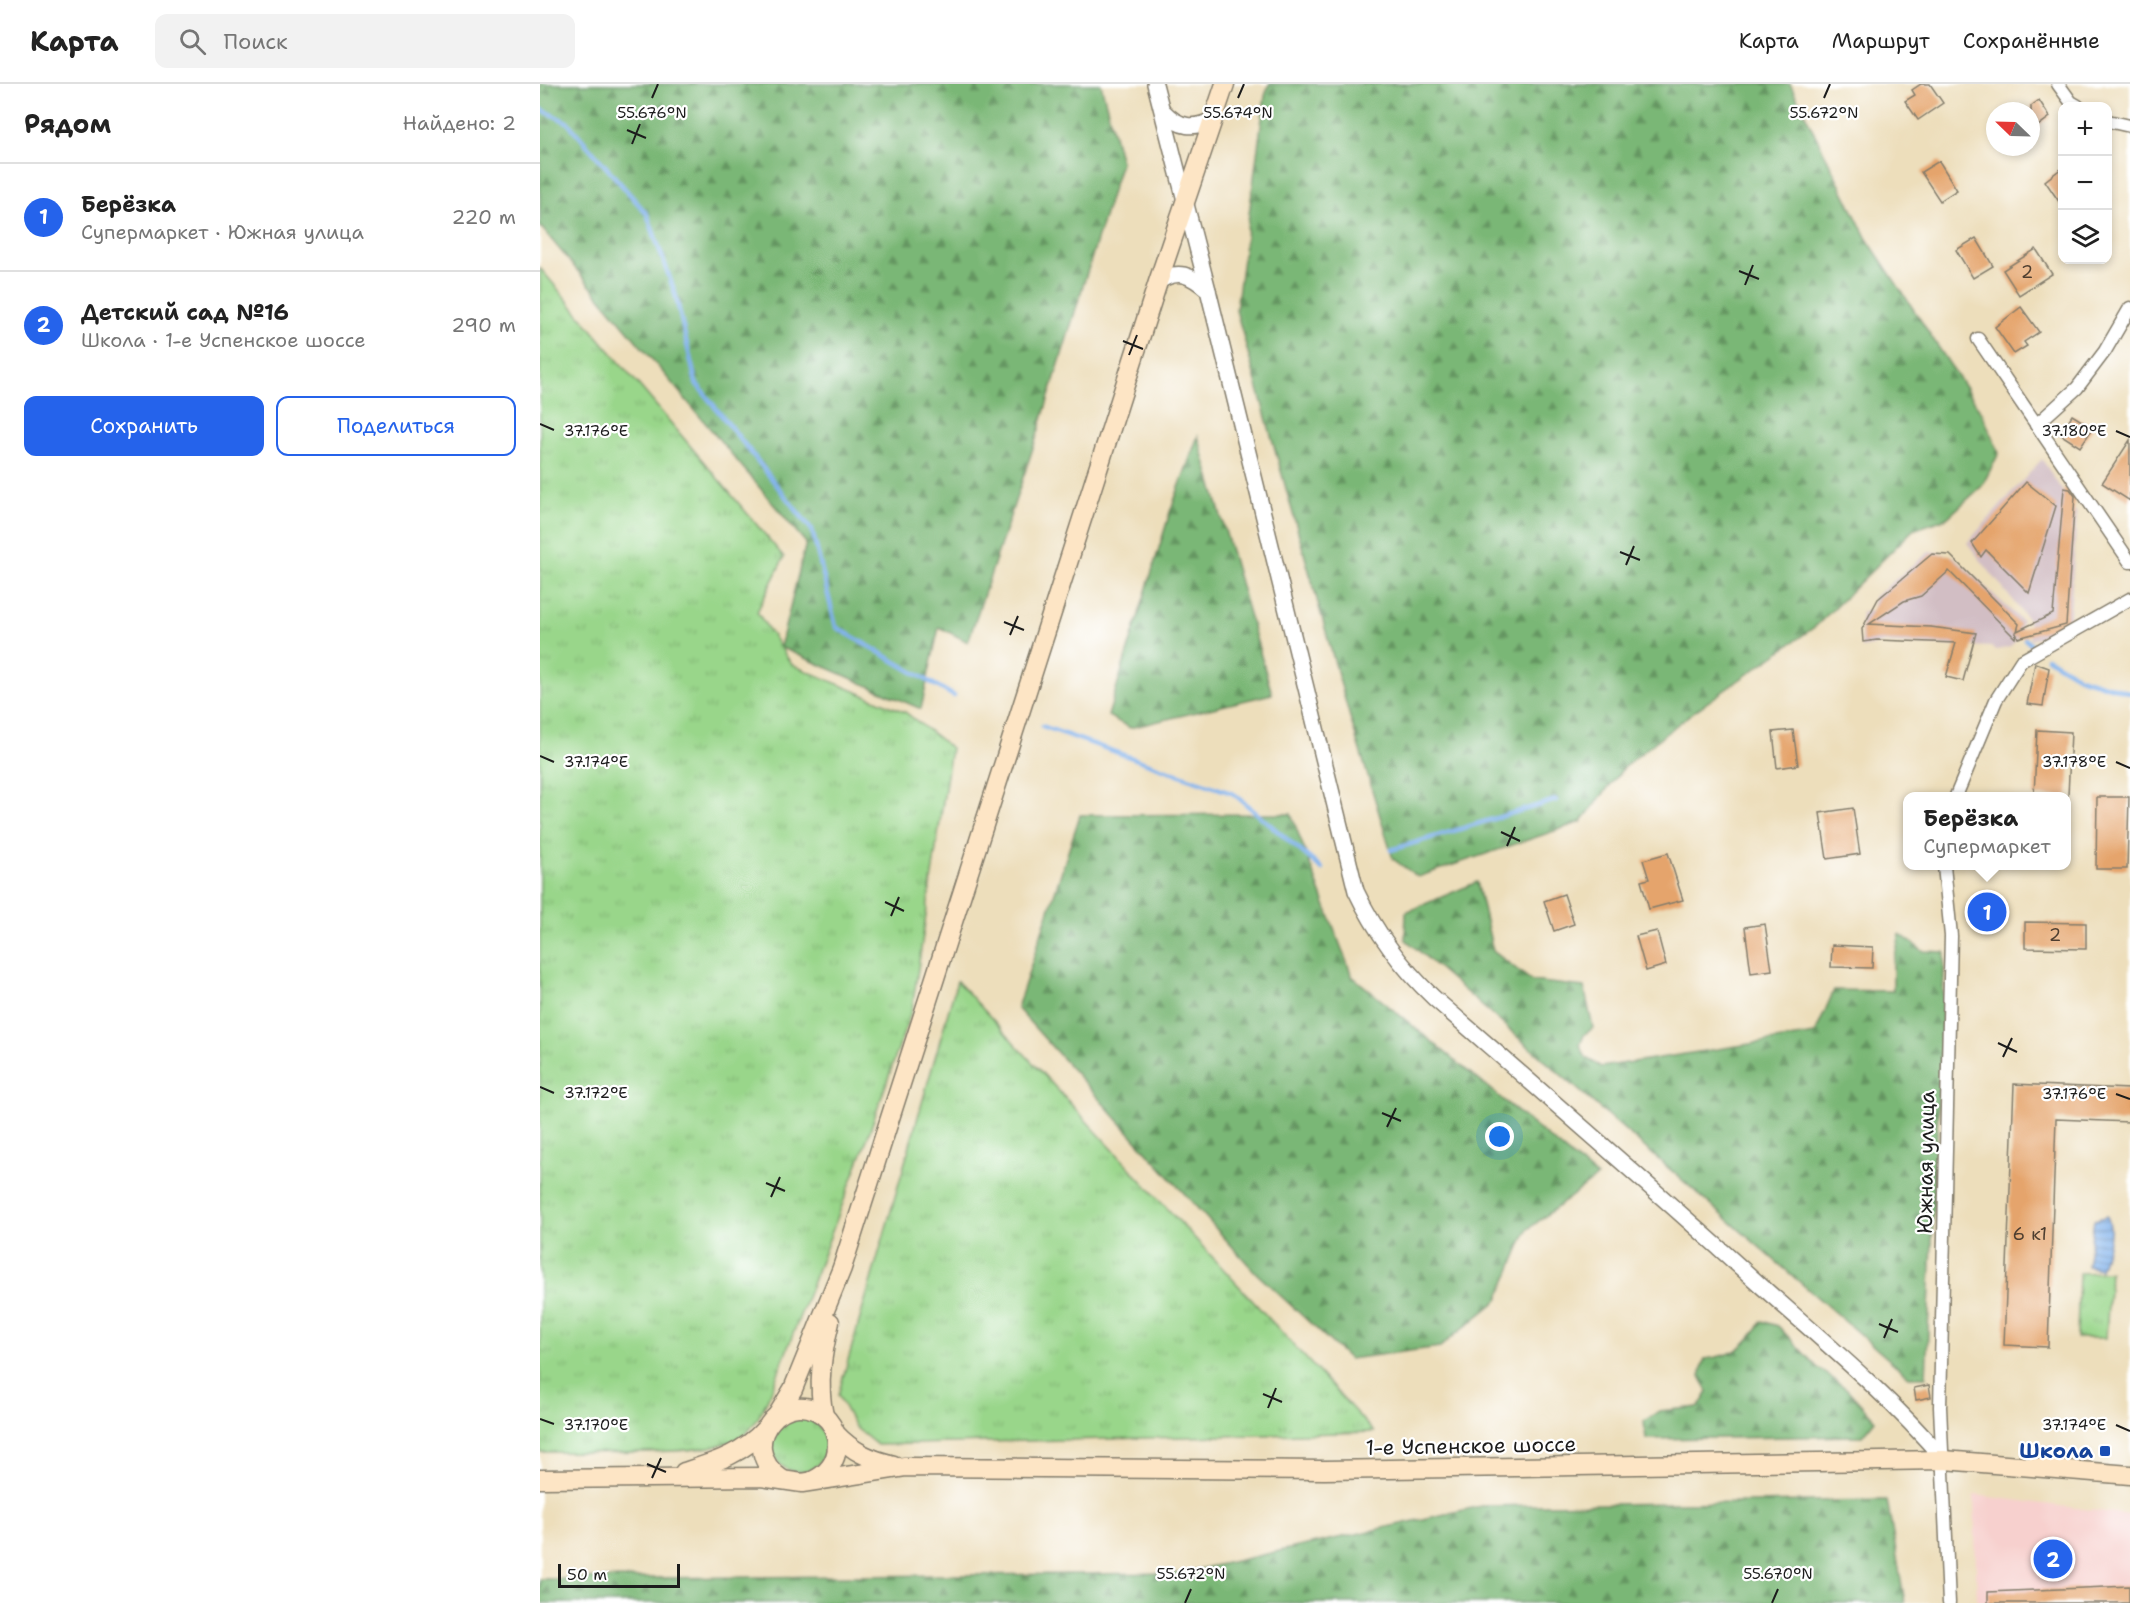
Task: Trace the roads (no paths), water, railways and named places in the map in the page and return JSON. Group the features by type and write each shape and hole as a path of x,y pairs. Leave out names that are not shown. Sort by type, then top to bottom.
{"main road":[{"path":"671,1477 727,1458 752,1444 778,1414 793,1389 842,1268 1158,282 1225,84"},
{"path":"842,1268 822,1356 819,1395 824,1416 850,1449 870,1460 905,1467"},
{"path":"778,1414 796,1407 807,1408 824,1416"},
{"path":"765,1429 762,1438 764,1458 775,1474 783,1479"},
{"path":"812,1481 821,1477 834,1462 837,1452 835,1432"},
{"name":"1-е Успенское шоссе","path":"540,1479 761,1477 802,1483 905,1467 1349,1470 1944,1460 2130,1475"}],"street":[{"path":"1155,84 1208,290 1330,792 1356,891 1369,918 1407,972 1434,998 1646,1182 1859,1374 1913,1423 1944,1460"},
{"path":"2058,84 2071,102"},
{"path":"1163,111 1178,124 1188,127 1204,125 1214,119"},
{"path":"2112,122 2130,126"},
{"path":"1158,282 1167,276 1179,273 1194,278 1208,290"},
{"path":"2036,425 2077,388 2104,351 2130,308"},
{"path":"1978,339 2130,562"},
{"path":"1958,792 1996,700 2021,661 2130,599"},
{"name":"Южная улица","path":"1944,870 1951,936 1940,1407 1949,1603"}],"water":[{"path":"2107,1216 2110,1236 2100,1269 2087,1266 2094,1220"}],"waterway":[{"path":"540,109 567,122 647,214 675,293 696,383 812,530 836,627 954,696"},
{"path":"2025,639 2033,646"},
{"path":"2047,658 2079,677 2130,693"},
{"path":"1042,726 1234,794 1322,869"},
{"path":"1391,850 1556,800"}],"place":[{"name":"Берёзка","path":"1987,912"},
{"name":"Школа","path":"2105,1451"},
{"name":"Детский сад №16","path":"2053,1559"}]}
